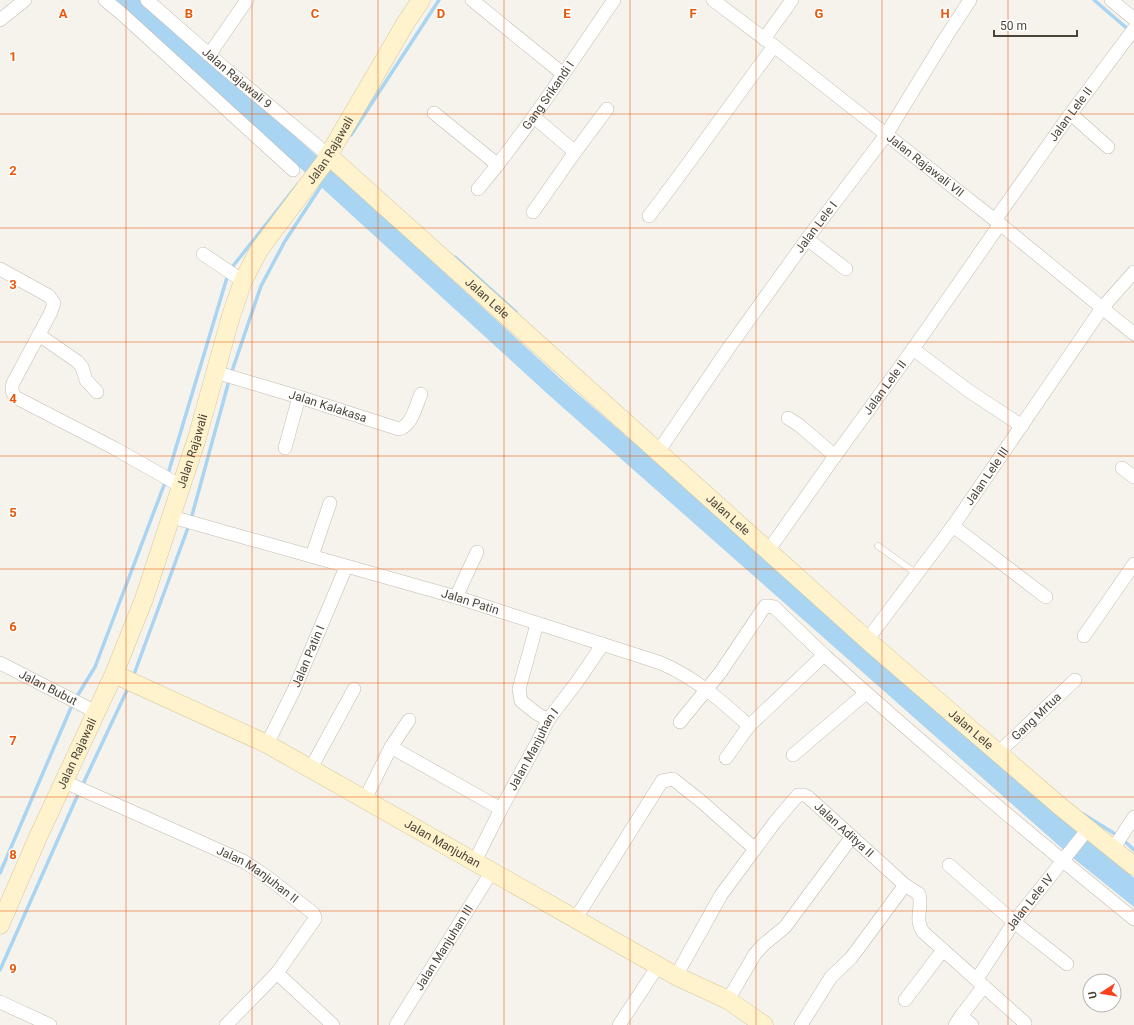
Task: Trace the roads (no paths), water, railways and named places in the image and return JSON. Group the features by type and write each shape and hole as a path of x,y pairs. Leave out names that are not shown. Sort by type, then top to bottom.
{"main road":[{"name":"Jalan Rajawali","path":"0,925 38,838 114,674 144,599 172,517 243,281 259,250 326,159 405,24 421,0"},
{"name":"Jalan Lele","path":"326,159 658,452 867,640 1061,807 1085,832 1113,849 1134,866"},
{"name":"Jalan Manjuhan","path":"114,674 267,744 676,976 728,1000 764,1025"}],"street":[{"path":"0,20 25,0"},
{"path":"105,0 128,19 293,170"},
{"name":"Jalan Rajawali 9","path":"147,0 326,159"},
{"path":"209,55 247,0"},
{"path":"472,0 563,74"},
{"name":"Gang Srikandi I","path":"478,189 534,117 614,0"},
{"name":"Jalan Rajawali VII","path":"713,0 769,42 998,222 1134,334"},
{"path":"649,216 726,111 769,42 792,0"},
{"name":"Jalan Lele I","path":"658,452 728,349 807,239 886,135 970,0"},
{"path":"1111,0 1134,19"},
{"name":"Jalan Lele II","path":"768,551 913,348 1071,114 1134,29"},
{"path":"533,212 607,109"},
{"path":"434,114 498,165"},
{"path":"1071,114 1108,147"},
{"path":"534,117 575,152"},
{"path":"807,239 846,269"},
{"path":"203,254 243,281"},
{"path":"0,269 49,296 54,304 13,383 12,389 16,397 114,448 181,486"},
{"name":"Jalan Lele III","path":"867,640 953,526 1102,308 1134,272"},
{"path":"39,335 78,362 82,367 86,380 97,392"},
{"path":"913,348 968,391 1022,426"},
{"name":"Jalan Kalakasa","path":"215,372 399,429 404,428 407,425 421,394"},
{"path":"285,448 299,397"},
{"path":"788,418 799,425 835,456"},
{"path":"1122,468 1134,477"},
{"path":"312,556 330,503"},
{"name":"Jalan Patin","path":"172,517 456,597 537,624 661,662 676,669 706,690 749,726"},
{"path":"953,526 1046,597"},
{"path":"456,597 476,552"},
{"path":"1084,636 1134,564"},
{"name":"Jalan Patin I","path":"267,744 294,690 346,567"},
{"path":"680,722 736,651 765,606 774,607 866,693 1065,857 1134,919"},
{"path":"537,624 519,689 521,701 548,720"},
{"name":"Jalan Manjuhan I","path":"475,861 548,720 577,682 603,644"},
{"path":"726,758 749,726 824,655"},
{"name":"Jalan Bubut","path":"0,663 96,712"},
{"name":"Gang Mrtua","path":"998,753 1076,680"},
{"path":"311,768 354,689"},
{"path":"793,755 866,693"},
{"path":"365,799 391,747 409,720"},
{"path":"391,747 501,809"},
{"path":"576,918 662,781 673,779 702,802 754,849"},
{"name":"Jalan Manjuhan II","path":"65,782 243,861 263,874 313,913 315,919 277,973 226,1025"},
{"name":"Jalan Aditya II","path":"676,976 722,895 754,849 798,796 804,796 808,797 851,838 905,885 919,894 918,920 919,926 923,932 1026,1024"},
{"path":"1113,849 1134,817"},
{"name":"Jalan Lele IV","path":"958,1021 1014,922 1085,832"},
{"path":"728,1000 755,954 763,945 785,927 851,838"},
{"path":"949,865 1014,922 1067,964"},
{"name":"Jalan Manjuhan III","path":"398,1024 492,871"},
{"path":"801,1025 831,977 851,958 905,885"},
{"path":"905,1000 943,950"},
{"path":"619,1025 658,966"},
{"path":"277,973 334,1025"},
{"path":"0,1002 50,1025"},
{"path":"958,1021 972,1025"}],"lane":[{"path":"878,546 917,574"}],"water":[{"path":"115,0 144,0 347,183 564,382 1082,836 1134,878 1134,907 1073,858 551,397"}],"waterway":[{"path":"351,135 439,0"},
{"path":"1094,0 1130,31"},
{"path":"191,519 230,377 261,286 285,241 323,183"},
{"path":"168,474 229,271 298,184"},
{"path":"455,257 516,312"},
{"path":"76,698 95,667 166,480"},
{"path":"133,677 189,525"},
{"path":"0,970 75,801 129,686"},
{"path":"0,873 73,703"},
{"path":"1083,814 1120,837 1134,850"}]}
